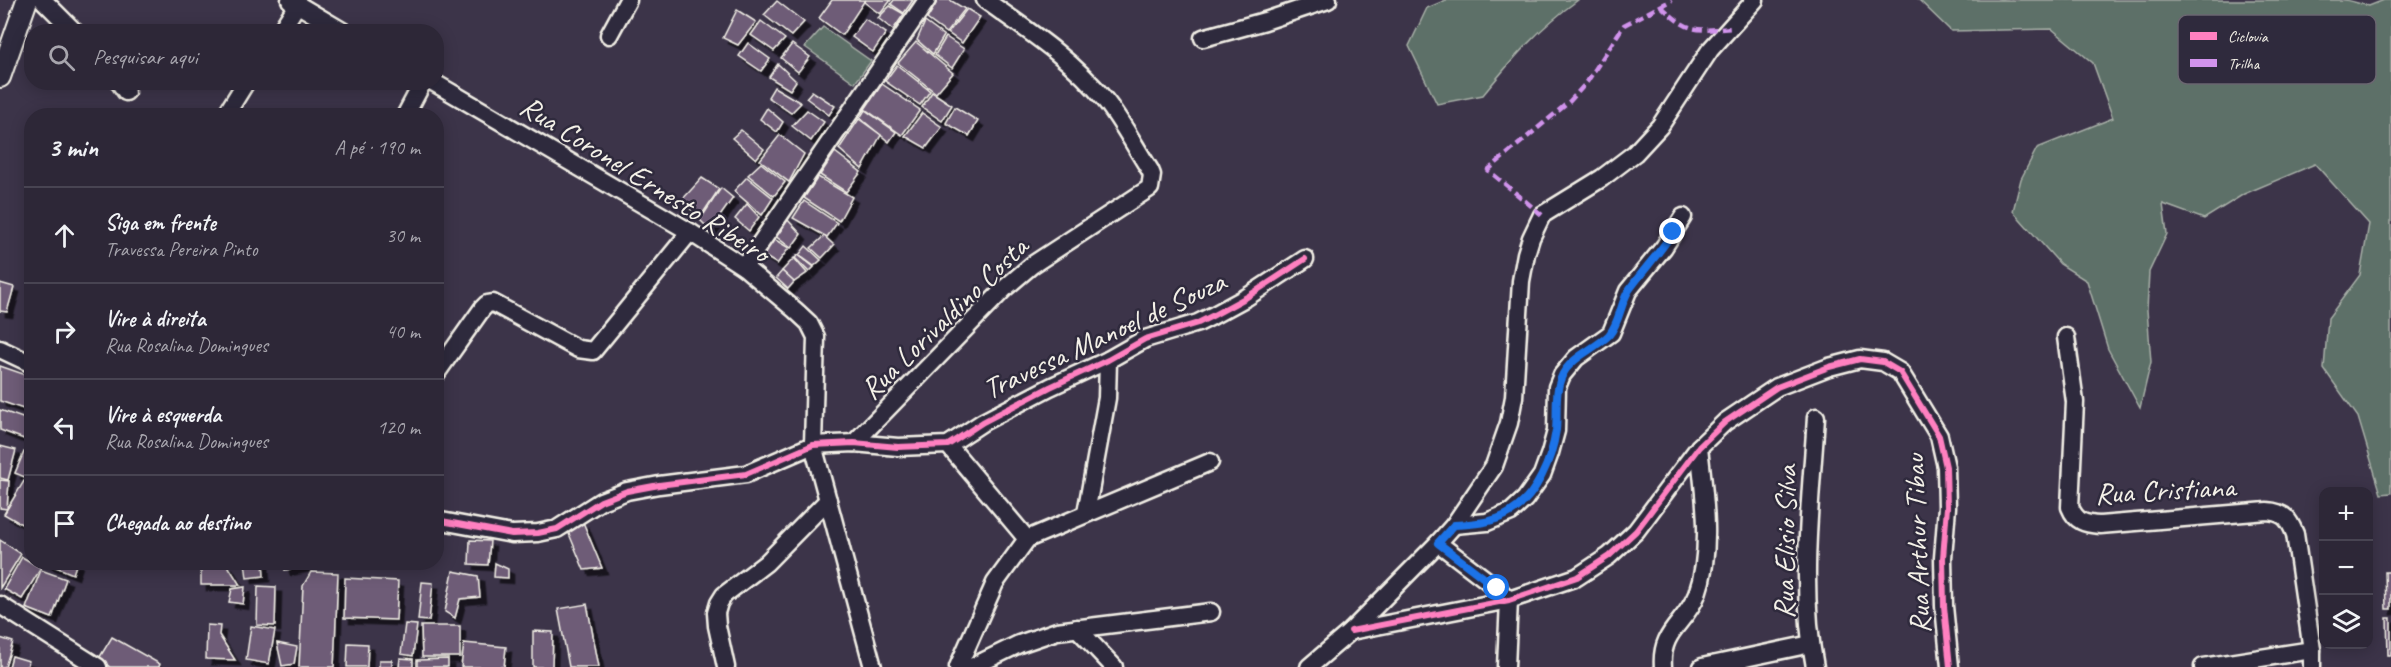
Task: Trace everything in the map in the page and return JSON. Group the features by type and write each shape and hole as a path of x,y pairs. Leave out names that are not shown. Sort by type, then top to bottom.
{"street":[{"path":"0,78 27,0"},
{"path":"43,0 67,24"},
{"path":"609,35 628,0"},
{"path":"744,267 927,0"},
{"name":"Rua Lorivaldino Costa","path":"854,444 1005,288 1032,264 1150,188 1152,175 1150,170 1106,101 1076,68 985,0"},
{"path":"1203,38 1328,0"},
{"path":"1309,667 1351,631 1438,543 1454,525 1494,466 1509,423 1518,364 1521,281 1530,238 1542,215 1602,178 1635,153 1660,126 1710,51 1755,0"},
{"path":"283,24 293,2 330,24"},
{"name":"Rua Coronel Ernesto Ribeiro","path":"444,88 690,232 744,267 795,310 814,331 816,338 813,445 873,667"},
{"path":"230,108 241,90"},
{"path":"409,108 419,90"},
{"path":"1454,525 1487,522 1511,512 1526,499 1542,475 1550,453 1556,431 1557,387 1562,375 1576,358 1611,333 1628,291 1664,247 1683,217"},
{"path":"444,363 482,309 487,304 493,303 578,349 592,351 690,232"},
{"name":"Travessa Manoel de Souza","path":"813,445 854,444 898,447 948,445 1002,412 1108,360 1145,339 1198,323 1212,316 1247,297 1305,259"},
{"name":"Rua Cristiana","path":"2066,337 2075,402 2070,507 2074,516 2084,523 2100,525 2267,511 2280,512 2290,520 2295,534 2312,650 2312,667"},
{"path":"0,349 24,360"},
{"name":"Rua Arthur Tibau","path":"1351,631 1509,600 1577,576 1609,556 1636,531 1698,447 1725,422 1777,387 1829,367 1860,359 1883,362 1900,372 1939,436 1946,467 1944,577 1950,667"},
{"path":"1086,513 1107,398 1108,360"},
{"name":"Rua Elisio Silva","path":"1815,667 1811,644 1807,571 1816,417"},
{"path":"444,521 512,534 548,531 557,529 601,501 627,491 746,474 813,445"},
{"path":"948,445 1027,539"},
{"path":"1662,667 1661,651 1664,641 1686,613 1696,595 1702,573 1705,527 1698,447"},
{"path":"958,667 995,583 1027,539 1210,462"},
{"path":"726,667 717,620 719,603 724,596 766,563 828,500"},
{"path":"1438,543 1497,588 1509,600 1506,667"},
{"path":"0,605 98,667"},
{"path":"972,667 1018,644 1057,630 1211,612"},
{"path":"1077,628 1114,667"},
{"path":"1702,667 1811,644"},
{"path":"2203,667 2312,650"}],"green space":[{"path":"1446,0 1578,0 1527,44 1483,95 1437,104 1409,46 1427,8"},
{"path":"1919,0 2346,0 2369,6 2384,0 2391,0 2391,493 2381,494 2358,417 2324,369 2328,318 2360,275 2369,224 2315,164 2244,194 2204,219 2163,204 2167,234 2149,272 2147,310 2151,362 2140,408 2108,349 2087,281 2060,264 2013,211 2021,179 2037,148 2113,118 2093,63 2052,29 1951,31"},
{"path":"823,27 871,61 855,83 805,47"}],"building":[{"path":"832,0 865,0 842,35 819,18"},
{"path":"866,0 891,0 880,14 864,2"},
{"path":"894,0 913,0 904,13 891,4"},
{"path":"938,0 950,0 965,9 946,33 927,19"},
{"path":"777,1 804,22 791,36 764,15"},
{"path":"890,6 904,14 893,30 878,18"},
{"path":"967,9 980,17 962,43 948,33"},
{"path":"737,10 756,22 738,45 723,38"},
{"path":"865,19 886,33 873,52 852,37"},
{"path":"761,21 785,39 774,51 751,35"},
{"path":"925,22 944,36 933,54 917,40"},
{"path":"946,37 964,49 952,68 935,55"},
{"path":"916,42 953,73 936,93 898,63"},
{"path":"748,43 770,59 761,71 739,56"},
{"path":"792,44 810,57 798,72 781,58"},
{"path":"778,64 796,81 790,90 769,77"},
{"path":"897,65 930,91 920,105 885,81"},
{"path":"882,84 920,110 902,135 865,109"},
{"path":"774,87 801,103 791,113 768,97"},
{"path":"812,91 835,106 829,115 806,98"},
{"path":"932,92 952,105 942,121 922,107"},
{"path":"955,107 978,121 969,136 946,123"},
{"path":"767,108 783,122 777,132 760,119"},
{"path":"807,110 824,122 811,141 792,126"},
{"path":"865,110 896,132 889,142 860,118"},
{"path":"922,113 942,127 926,148 905,136"},
{"path":"859,119 881,135 862,169 839,149"},
{"path":"741,130 764,149 756,159 732,138"},
{"path":"780,135 804,154 789,182 760,160"},
{"path":"835,152 861,172 846,192 820,175"},
{"path":"761,163 785,182 774,196 748,175"},
{"path":"747,177 773,198 762,215 734,191"},
{"path":"818,177 852,197 839,221 804,198"},
{"path":"702,178 719,189 701,216 680,202"},
{"path":"721,188 733,198 710,230 700,220"},
{"path":"804,201 837,223 827,237 793,218"},
{"path":"747,204 759,217 749,231 735,219"},
{"path":"786,218 801,234 791,248 774,235"},
{"path":"824,236 834,245 822,258 811,248"},
{"path":"772,238 789,248 777,264 761,254"},
{"path":"806,246 821,260 814,266 799,255"},
{"path":"798,255 814,267 809,272 795,258"},
{"path":"794,258 807,273 794,282 782,271"},
{"path":"782,271 794,282 788,289 776,278"},
{"path":"0,283 14,287 7,312 0,311"},
{"path":"0,366 24,374 24,409 0,401"},
{"path":"0,410 24,419 24,439 0,430"},
{"path":"0,446 16,450 8,480 0,478"},
{"path":"24,452 24,477 15,473"},
{"path":"0,480 9,481 7,509 0,508"},
{"path":"24,481 24,525 4,514"},
{"path":"583,522 602,568 584,570 567,529"},
{"path":"0,540 21,554 0,588"},
{"path":"470,540 490,541 488,565 469,564"},
{"path":"22,557 24,558 24,570 40,570 22,599 4,589"},
{"path":"495,563 508,569 508,578 494,577"},
{"path":"41,570 66,579 52,618 26,608"},
{"path":"201,570 231,570 240,585 201,585"},
{"path":"246,570 264,570 264,576 247,578"},
{"path":"453,571 478,576 480,597 460,599 455,618 445,612"},
{"path":"311,572 338,573 334,667 299,667 303,586"},
{"path":"2385,572 2391,572 2391,609 2386,609"},
{"path":"345,578 398,581 396,620 344,618"},
{"path":"422,582 433,583 429,621 418,620"},
{"path":"258,586 276,587 275,626 257,625"},
{"path":"245,587 243,604 229,602 232,589"},
{"path":"587,604 599,667 569,667 558,609"},
{"path":"2387,618 2391,618 2391,655 2388,655"},
{"path":"405,624 417,625 413,656 401,654"},
{"path":"207,625 220,626 219,635 235,660 206,659"},
{"path":"251,626 275,630 269,664 246,660"},
{"path":"421,626 460,626 460,657 422,657"},
{"path":"533,631 553,632 552,667 533,667"},
{"path":"112,637 160,664 159,667 110,667 98,660"},
{"path":"0,638 13,642 5,667 0,667"},
{"path":"277,643 297,647 294,664 282,666"},
{"path":"348,643 368,644 367,667 347,667"},
{"path":"464,643 506,647 504,667 461,667"},
{"path":"12,656 29,661 27,667 9,667"},
{"path":"400,658 413,659 413,667 399,667"},
{"path":"448,659 448,667 417,667 417,660"},
{"path":"379,660 392,660 392,667 379,667"}],"marked path":[{"path":"1542,215 1488,170 1570,101 1587,82 1624,25 1672,0"},
{"path":"1661,6 1686,26 1710,30 1732,28"}],"cycle path":[{"path":"444,521 512,534 538,533 557,529 601,501 627,491 746,474 813,445 854,443 898,447 948,445 983,422 1108,360 1145,339 1198,323 1212,316 1247,297 1305,259"},
{"path":"1351,631 1509,600 1577,577 1609,556 1636,531 1699,447 1725,422 1777,387 1829,367 1860,359 1883,362 1900,372 1939,436 1946,467 1947,507 1943,558 1944,606 1950,667"}],"route":[{"path":"1497,588 1438,543 1454,525 1487,522 1511,512 1526,499 1542,475 1550,453 1556,431 1557,387 1562,375 1576,358 1611,333 1628,291 1664,247 1673,232"}]}
